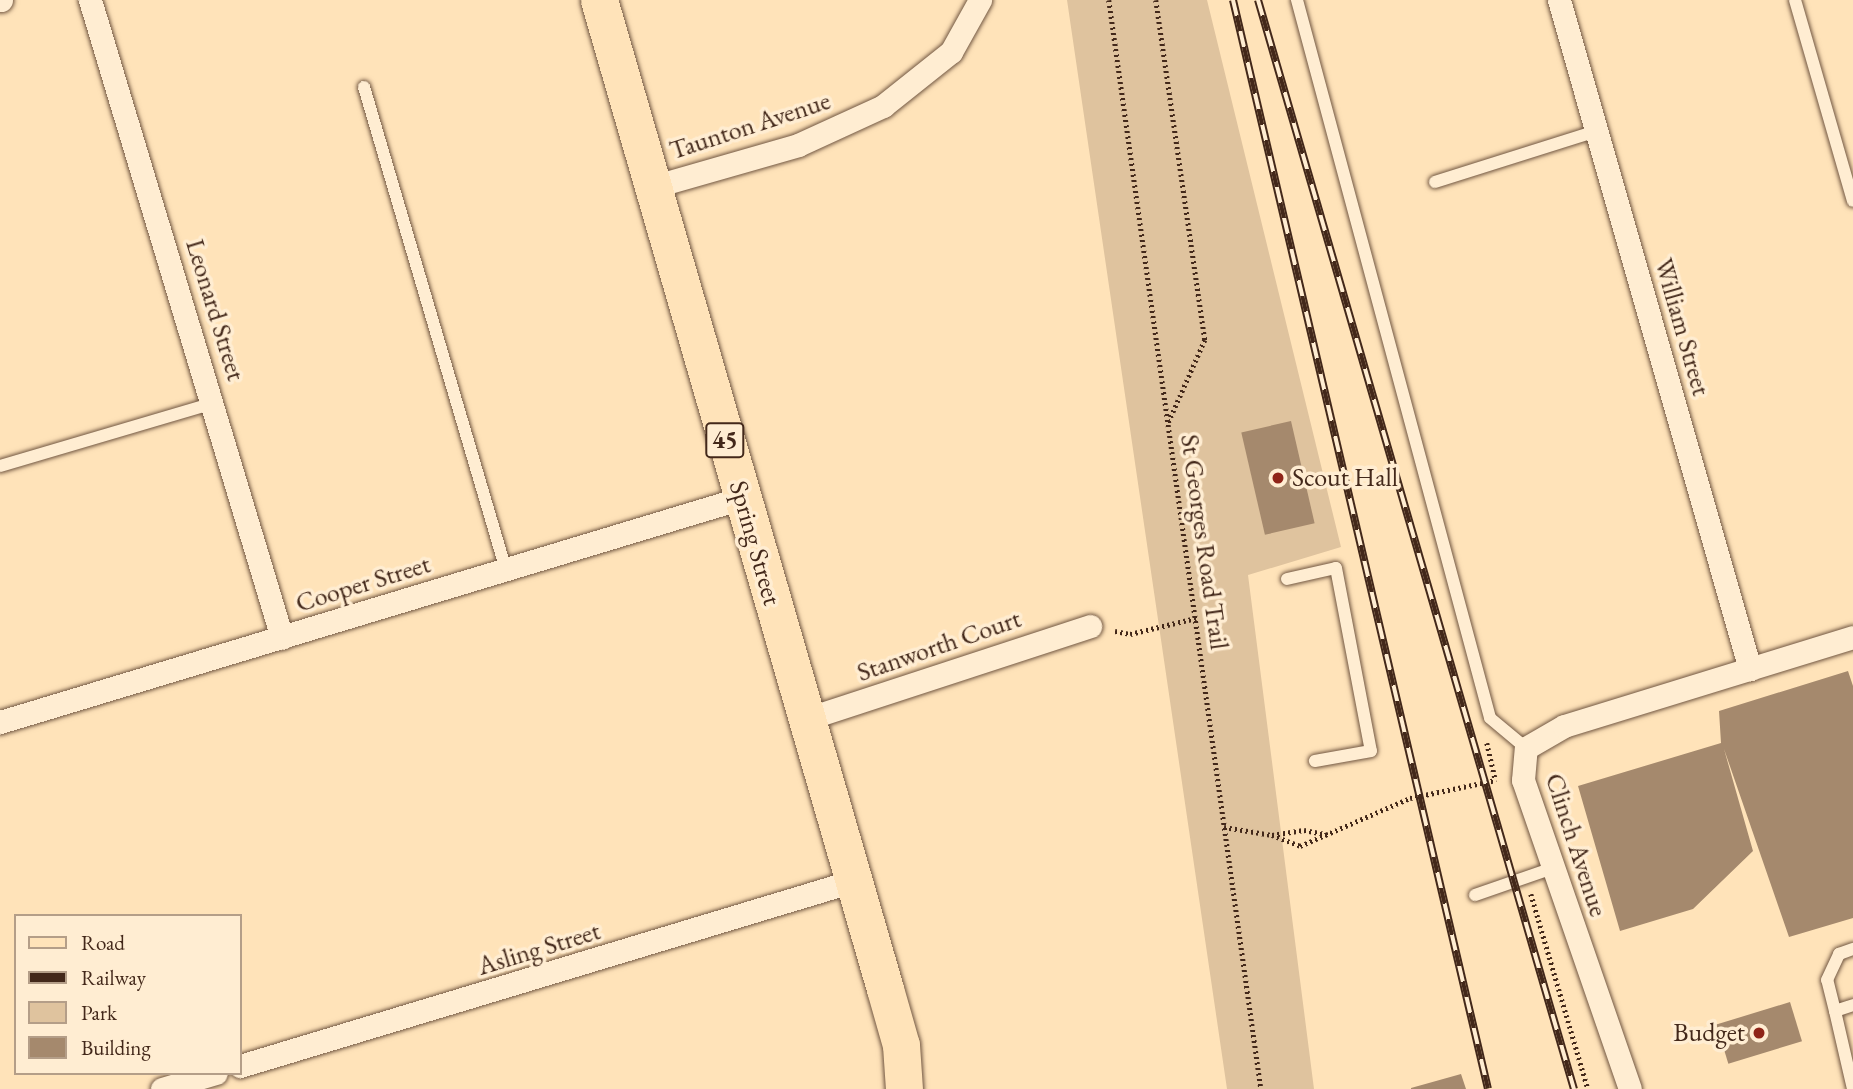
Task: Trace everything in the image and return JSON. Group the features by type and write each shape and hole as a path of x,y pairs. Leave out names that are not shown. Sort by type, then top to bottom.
{"main road":[{"name":"Spring Street","path":"598,0 901,1045 925,1089"},
{"name":"Spring Street","path":"901,1045 904,1089"}],"street":[{"name":"Leonard Street","path":"90,0 214,402 282,638"},
{"name":"Taunton Avenue","path":"652,187 798,145 883,106 951,52 979,0"},
{"name":"William Street","path":"1559,0 1750,669"},
{"name":"Cooper Street","path":"0,722 742,498"},
{"name":"Stanworth Court","path":"806,719 1090,626"},
{"name":"Clinch Avenue","path":"1630,1089 1523,780 1526,748 1564,726 1853,637"},
{"name":"Asling Street","path":"242,1065 853,881"},
{"path":"162,1089 209,1075"}],"lane":[{"path":"1297,0 1490,719 1526,748"},
{"path":"1795,0 1853,201"},
{"path":"364,87 506,570"},
{"path":"1435,183 1597,131"},
{"path":"0,466 214,402"},
{"path":"1287,579 1336,568 1371,751 1315,761"},
{"path":"1475,894 1553,868"},
{"path":"1853,949 1839,954 1827,980 1853,1089"},
{"path":"1835,1011 1853,1005"}],"path":[{"name":"St Georges Road Trail","path":"1109,0 1261,1089"},
{"path":"1156,0 1205,340 1168,424"},
{"path":"1090,626 1130,634 1196,618"},
{"path":"1490,719 1486,740 1500,793"},
{"path":"1224,827 1272,835 1300,846 1330,836 1410,799 1496,780"},
{"path":"1272,835 1304,830 1330,836"},
{"path":"1526,877 1588,1089"}],"green space":[{"path":"1067,0 1207,0 1341,547 1248,575 1314,1089 1227,1089"}],"building":[{"name":"Scout Hall","path":"1291,421 1315,523 1265,535 1241,432"},
{"path":"1848,671 1853,686 1853,918 1789,937 1724,749 1753,851 1693,909 1620,931 1578,786 1721,743 1719,711"},
{"name":"Budget","path":"1790,1002 1802,1041 1728,1064 1716,1025"},
{"path":"1461,1074 1466,1089 1411,1089 1411,1088"}],"railway":[{"path":"1233,0 1488,1089"},
{"path":"1258,0 1574,1089"}],"place":[{"name":"Scout Hall","path":"1278,478"},
{"name":"Budget","path":"1759,1033"}]}
